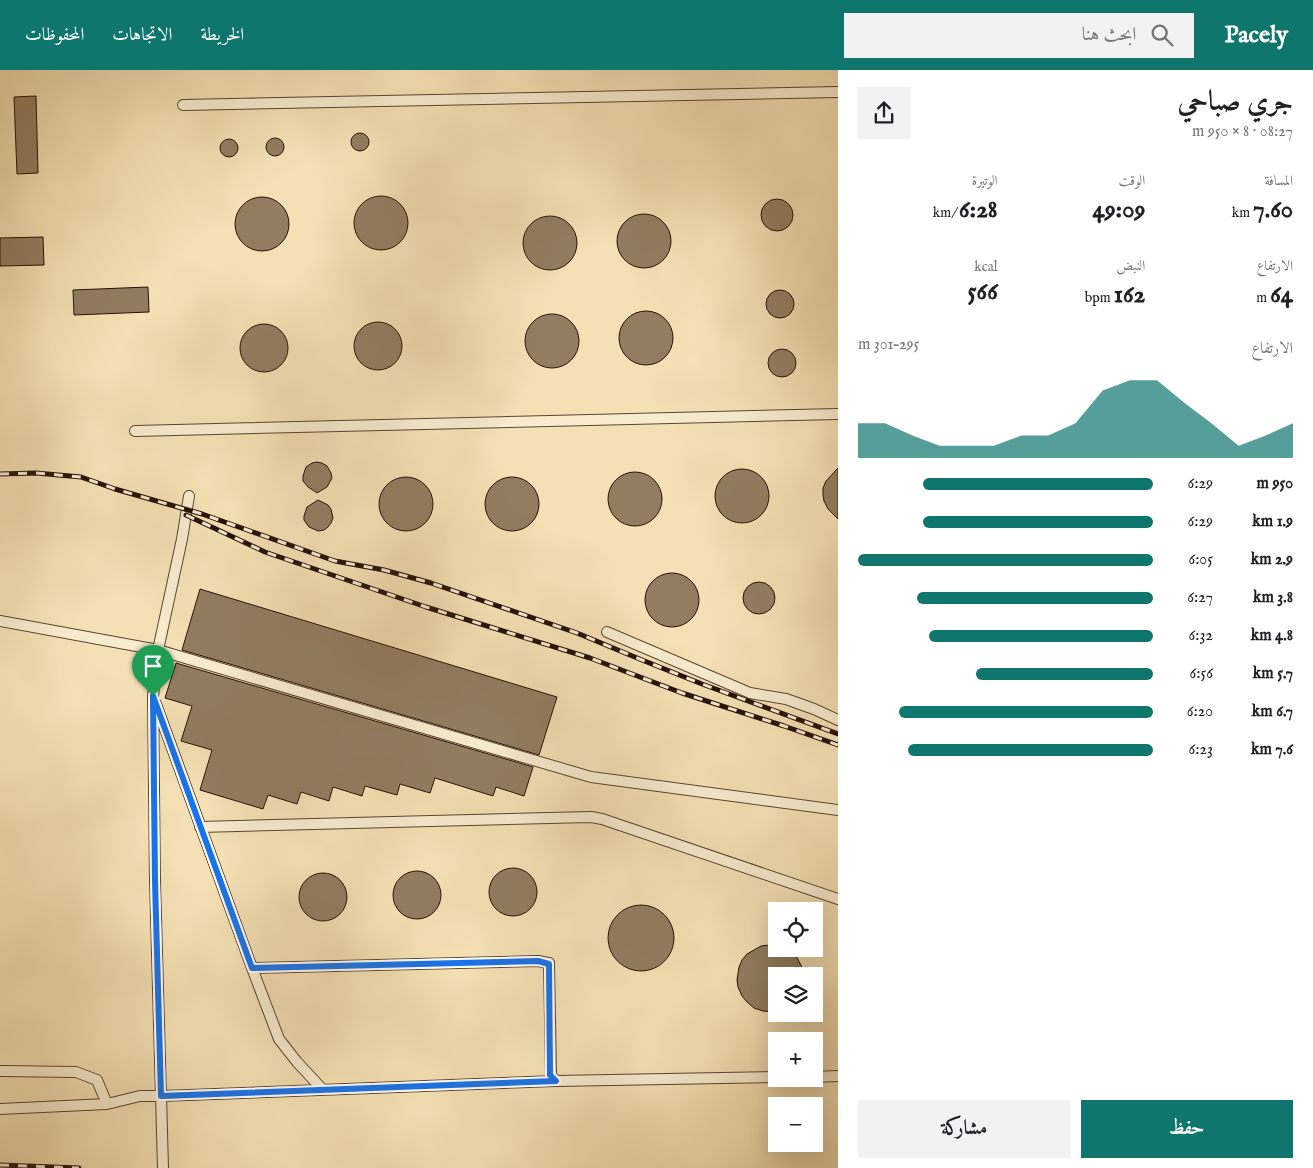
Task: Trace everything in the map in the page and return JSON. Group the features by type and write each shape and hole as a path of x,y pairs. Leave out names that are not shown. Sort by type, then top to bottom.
{"lane":[{"path":"183,105 838,92"},
{"path":"134,431 838,414"},
{"path":"164,1168 155,881 153,696 158,650 182,539 189,496"},
{"path":"0,621 158,650 591,777 838,810"},
{"path":"607,632 750,693 786,699 838,720"},
{"path":"153,696 279,1039 322,1090"},
{"path":"200,827 591,816 838,899"},
{"path":"252,968 538,961 549,964 550,1075 556,1081"},
{"path":"0,1072 76,1072 97,1080 107,1104"},
{"path":"823,1076 838,1076"},
{"path":"0,1109 107,1104 140,1096 556,1081 768,1077"}],"building":[{"path":"36,96 38,173 17,174 14,97"},
{"path":"356,133 364,133 369,138 367,149 356,151 351,146 351,138"},
{"path":"271,138 279,138 284,143 282,154 271,156 266,151 266,143"},
{"path":"225,139 233,139 238,144 236,155 225,157 220,152 220,144"},
{"path":"381,196 391,198 400,204 406,213 408,223 406,233 400,242 391,248 381,250 371,248 362,242 356,233 354,223 356,213 362,204 371,198"},
{"path":"262,197 272,199 281,205 287,214 289,224 287,234 281,243 272,249 262,251 252,249 243,243 237,234 235,224 237,214 243,205 252,199"},
{"path":"777,199 783,200 788,204 792,209 792,221 788,226 783,230 777,231 771,230 766,226 762,221 761,215 762,209 766,204 771,200"},
{"path":"644,214 654,216 663,222 669,231 671,241 669,251 663,260 654,266 644,268 634,266 625,260 619,251 617,241 619,231 625,222 634,216"},
{"path":"550,216 560,218 569,224 575,233 577,243 575,253 569,262 560,268 550,270 540,268 531,262 525,253 523,243 525,233 531,224 540,218"},
{"path":"43,237 44,265 0,266 0,238"},
{"path":"148,287 149,312 74,315 73,290"},
{"path":"780,290 790,294 794,304 790,314 780,318 770,314 766,304 770,294"},
{"path":"646,311 656,313 665,319 671,328 673,338 671,348 665,357 656,363 646,365 636,363 627,357 621,348 619,338 621,328 627,319 636,313"},
{"path":"552,314 562,316 571,322 577,331 579,341 577,351 571,360 562,366 552,368 542,366 533,360 527,351 525,341 527,331 533,322 542,316"},
{"path":"378,322 387,324 395,329 400,337 402,346 400,355 395,363 387,368 378,370 369,368 361,363 356,355 354,346 356,337 361,329 369,324"},
{"path":"264,324 273,326 281,331 286,339 288,348 286,357 281,365 273,370 264,372 255,370 247,365 242,357 240,348 242,339 247,331 255,326"},
{"path":"782,349 792,353 796,363 792,373 782,377 772,373 768,363 772,353"},
{"path":"317,462 327,466 332,478 327,487 317,493 303,481 303,476 306,467"},
{"path":"838,468 838,519 828,509 824,501 823,488 826,481"},
{"path":"742,469 752,471 761,477 767,486 769,496 767,506 761,515 752,521 742,523 732,521 723,515 717,506 715,496 717,486 723,477 732,471"},
{"path":"635,472 645,474 654,480 660,489 662,499 660,509 654,518 645,524 635,526 625,524 616,518 610,509 608,499 610,489 616,480 625,474"},
{"path":"406,477 416,479 425,485 431,494 433,504 431,514 425,523 416,529 406,531 396,529 387,523 381,514 379,504 381,494 387,485 396,479"},
{"path":"512,477 522,479 531,485 537,494 539,504 537,514 531,523 522,529 512,531 502,529 493,523 487,514 485,504 487,494 493,485 502,479"},
{"path":"318,500 328,505 333,518 328,527 318,531 309,527 304,520 304,516 307,507"},
{"path":"672,573 682,575 691,581 697,590 699,600 697,610 691,619 682,625 672,627 662,625 653,619 647,610 645,600 647,590 653,581 662,575"},
{"path":"759,582 765,583 770,587 774,592 774,604 770,609 765,613 759,614 753,613 748,609 744,604 743,598 744,592 748,587 753,583"},
{"path":"200,589 557,697 539,755 182,650"},
{"path":"176,663 533,767 524,796 496,787 493,796 435,778 430,793 400,784 397,795 365,786 362,796 333,787 329,801 301,792 297,804 268,795 263,809 200,790 212,750 181,741 192,706 165,698"},
{"path":"513,868 522,870 530,875 535,883 537,892 535,901 530,909 522,914 513,916 504,914 496,909 491,901 489,892 491,883 496,875 504,870"},
{"path":"417,871 426,873 434,878 439,886 441,895 439,904 434,912 426,917 417,919 408,917 400,912 395,904 393,895 395,886 400,878 408,873"},
{"path":"323,873 332,875 340,880 345,888 347,897 345,906 340,914 332,919 323,921 314,919 306,914 301,906 299,897 301,888 306,880 314,875"},
{"path":"634,905 648,905 660,910 669,919 674,931 672,951 665,962 648,971 634,971 622,966 613,957 608,945 608,931 613,919 622,910"},
{"path":"768,945 768,957 797,957 802,967 768,967 768,1011 754,1008 747,1002 742,996 737,980 742,960 747,954 761,946"}],"railway":[{"path":"0,474 36,473 81,477 115,489 202,514 335,561 384,570 431,583 577,633 702,684 838,734"},
{"path":"186,515 265,552 426,607 590,658 682,693 838,745"},
{"path":"0,1165 79,1168"}],"route":[{"path":"153,696 252,968 538,961 549,964 550,1075 556,1081 161,1096 155,881 153,696"}]}
